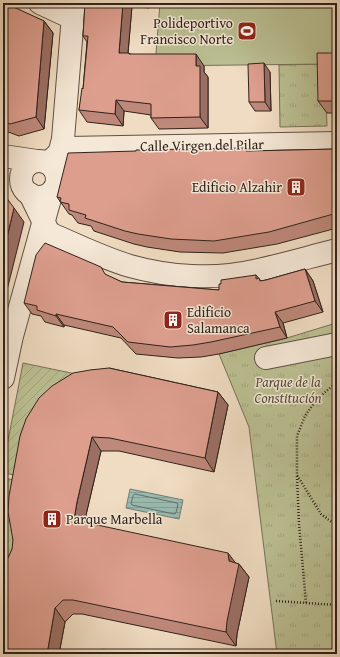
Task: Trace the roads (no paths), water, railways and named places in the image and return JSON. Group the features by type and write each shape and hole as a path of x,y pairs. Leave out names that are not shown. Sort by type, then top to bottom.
{"street":[{"path":"3,378 12,336 44,230 55,161 73,11 40,3"},
{"name":"Calle Virgen del Pilar","path":"55,161 337,143"},
{"path":"3,156 55,161"},
{"path":"55,161 29,164 23,170 21,176 44,230 109,259 132,267 170,274 220,276 253,271 337,250"},
{"path":"3,162 26,189 42,197 49,194 55,161"},
{"path":"266,358 337,344"}],"water":[{"path":"130,489 183,500 179,519 126,508"},
{"path":"103,649 126,654 101,654"}],"place":[{"name":"Polideportivo Francisco Norte","path":"247,31"},
{"name":"Edificio Alzahir","path":"296,187"},
{"name":"Edificio Salamanca","path":"173,320"},
{"name":"Parque Marbella","path":"52,519"}],"park label":[{"name":"Parque de la Constitución","path":"288,390"}]}
